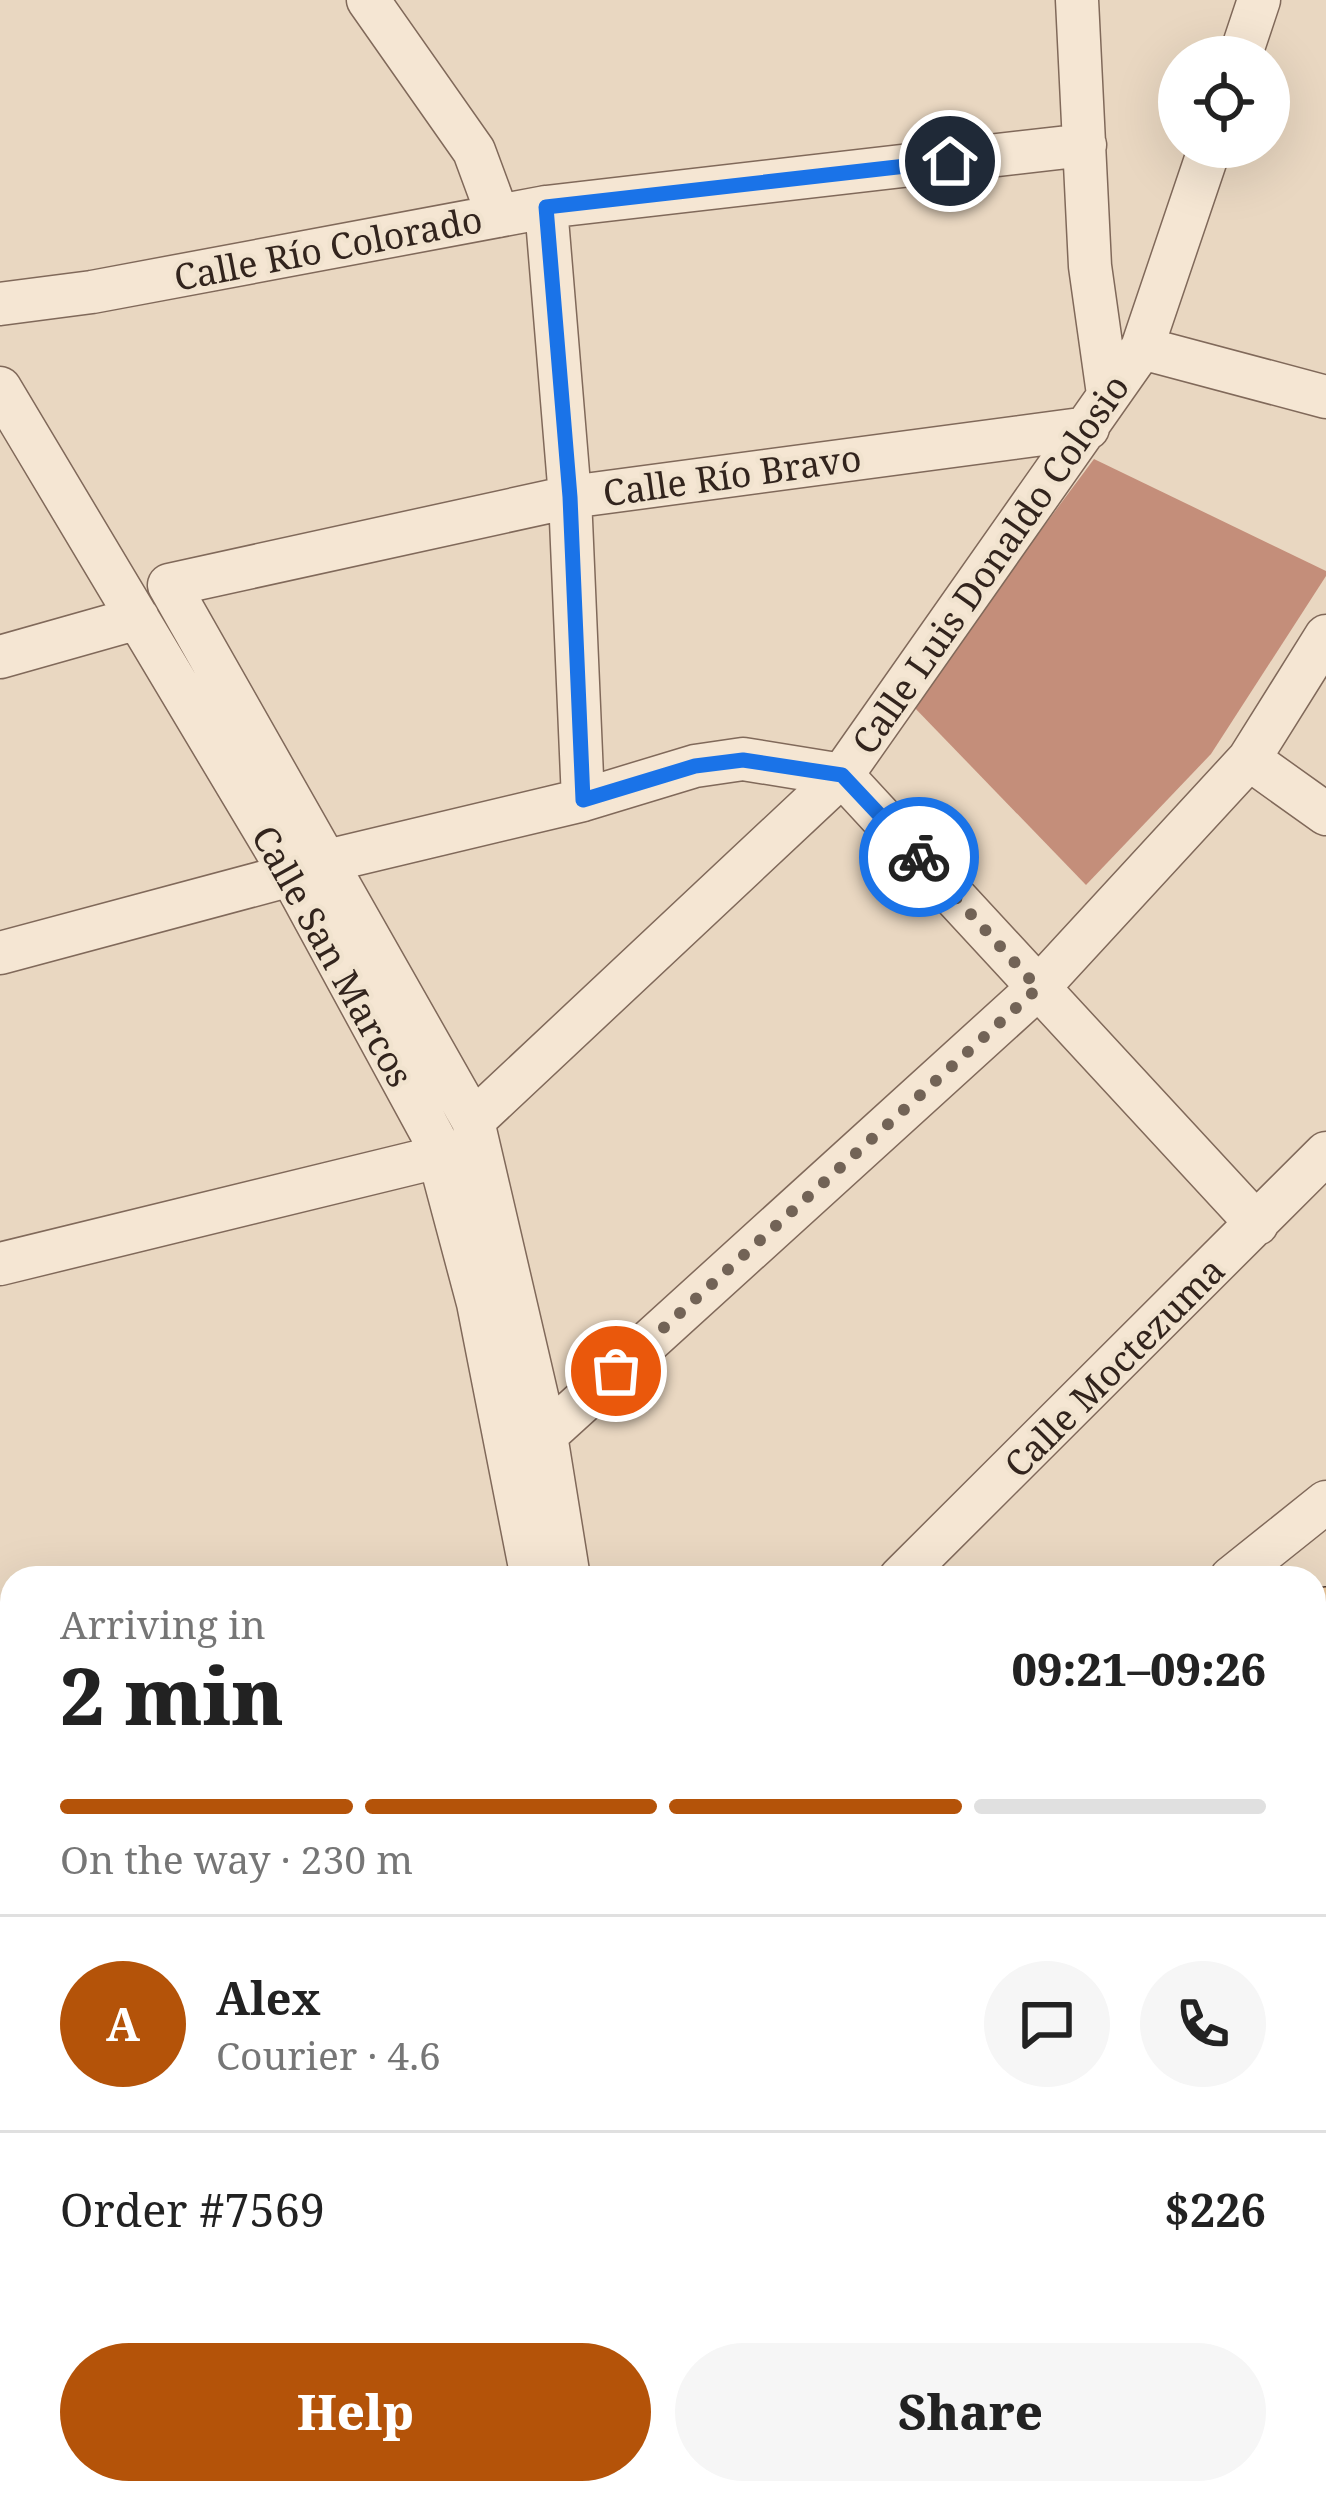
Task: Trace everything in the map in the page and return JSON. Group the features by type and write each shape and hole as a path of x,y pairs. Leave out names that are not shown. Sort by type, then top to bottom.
{"street":[{"path":"368,0 474,151 498,216"},
{"path":"1077,0 1098,411"},
{"path":"1247,36 1259,0"},
{"name":"Calle Río Colorado","path":"0,304 92,292 546,207 1085,146"},
{"name":"Calle Luis Donaldo Colosio","path":"473,1121 842,775 1142,348 1203,168"},
{"path":"546,207 570,497 583,800"},
{"path":"1142,348 1326,397"},
{"name":"Calle San Marcos","path":"0,388 139,618 307,869 442,1156 478,1303 530,1566"},
{"name":"Calle Río Bravo","path":"307,869 169,585 570,497 1098,411"},
{"path":"0,657 139,618"},
{"path":"546,1435 1038,988 1249,759 1326,636"},
{"path":"1249,759 1326,814"},
{"path":"0,953 583,800 695,766 743,760 842,775 1257,1224"},
{"path":"307,869 473,1121 546,1435 567,1566"},
{"name":"Calle Moctezuma","path":"912,1566 1326,1154"},
{"path":"0,1264 442,1156"},
{"path":"1246,1566 1326,1502"}],"building":[{"path":"1094,459 1326,571 1326,576 1211,754 1086,885 911,704"}],"way so far":[{"path":"616,1371 1038,988 919,857"}],"route":[{"path":"919,857 842,775 743,760 695,766 583,800 570,497 546,207 950,161"}]}
